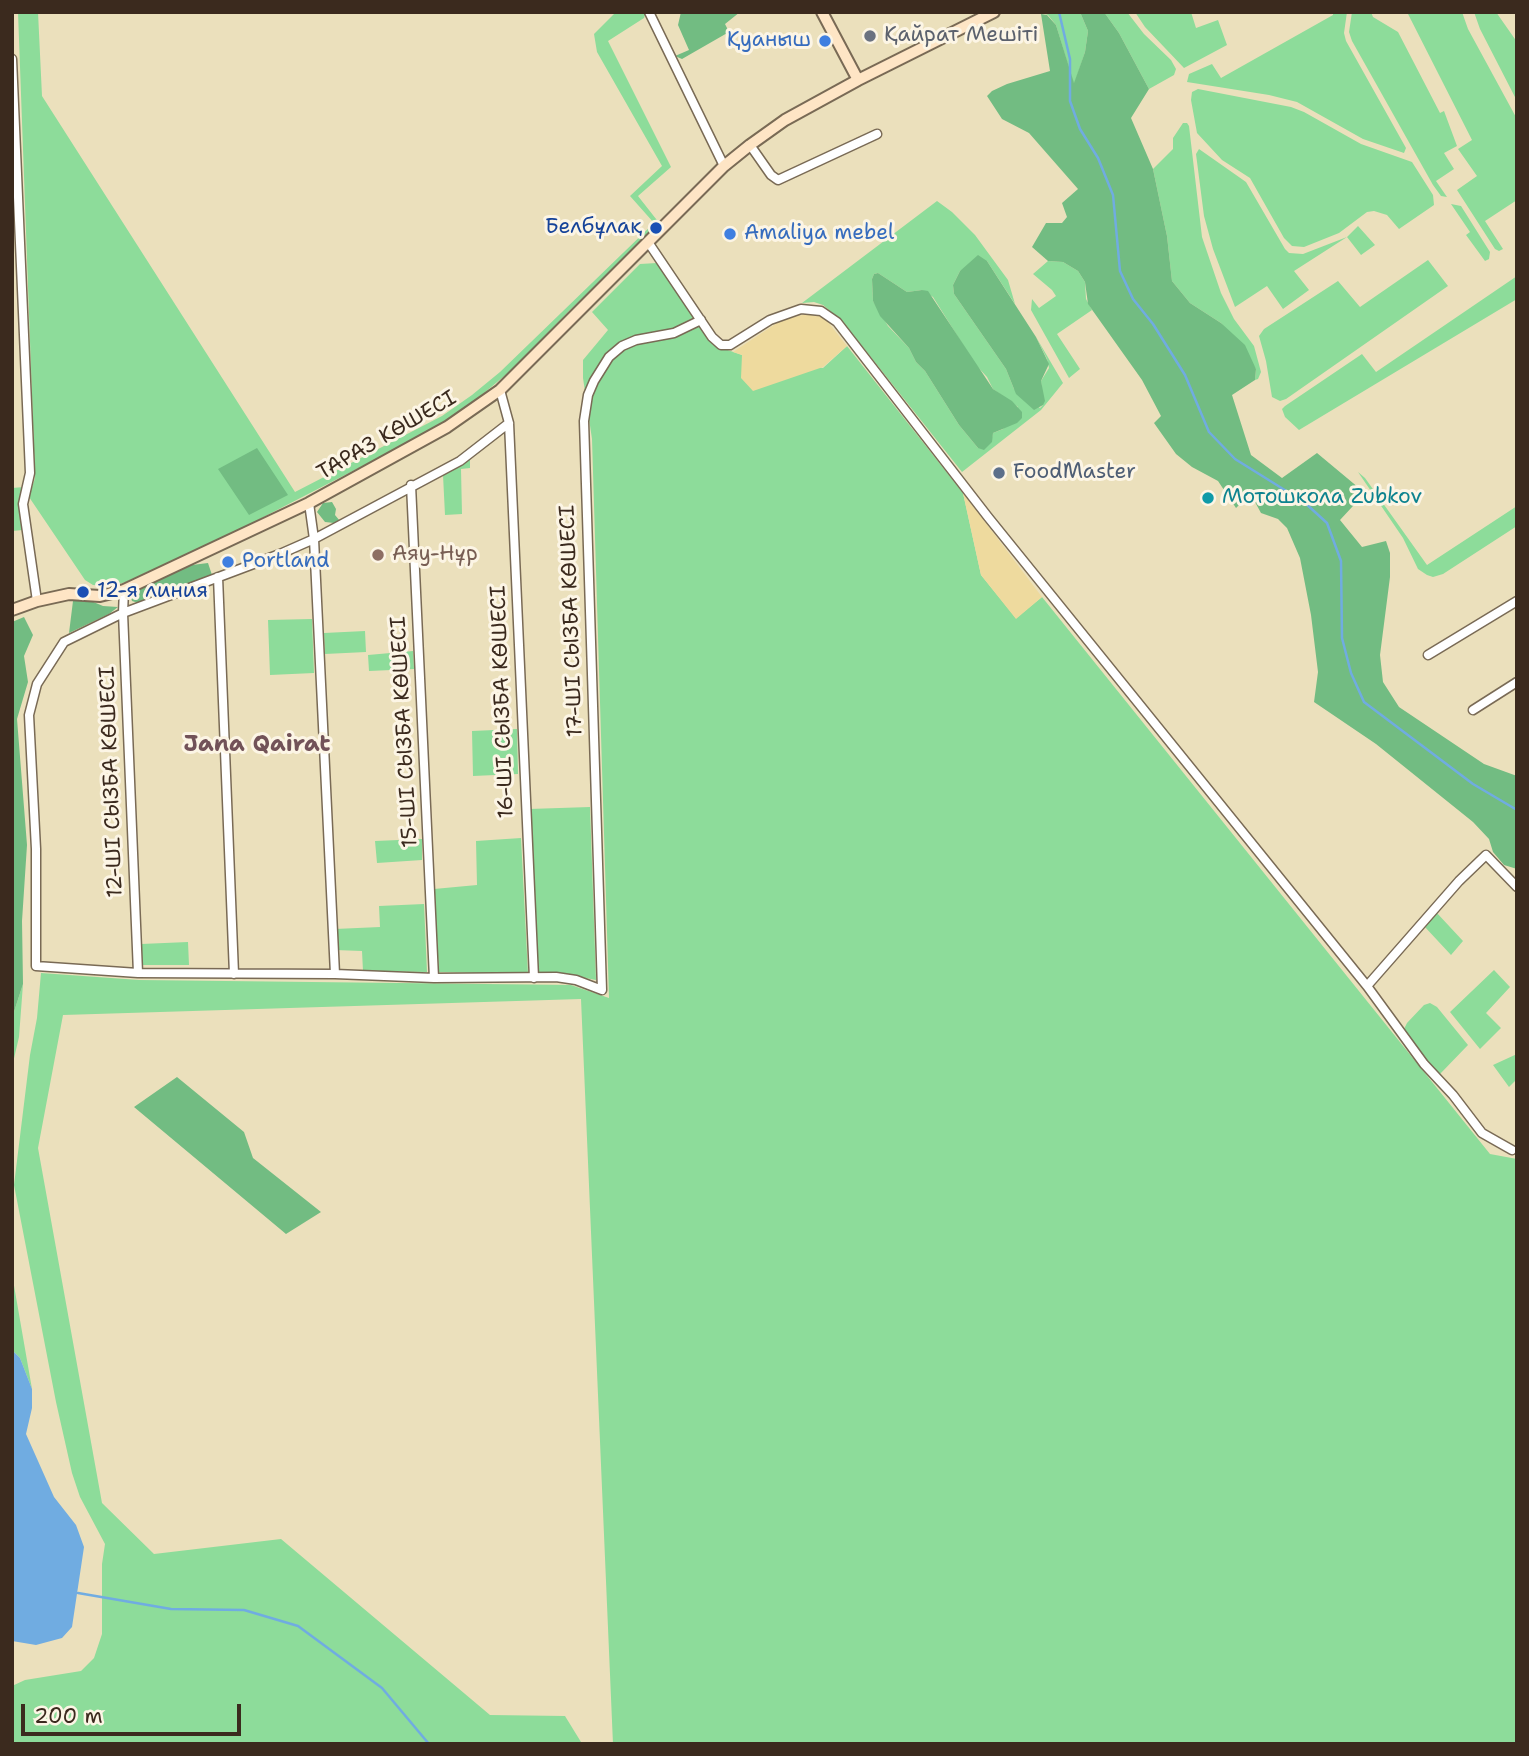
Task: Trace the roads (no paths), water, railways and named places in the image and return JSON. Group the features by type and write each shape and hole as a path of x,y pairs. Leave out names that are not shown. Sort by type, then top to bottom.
{"street":[{"path":"649,12 724,166"},
{"path":"822,12 858,80"},
{"name":"ТАРАЗ КӨШЕСІ","path":"12,610 69,594 107,596 124,590 309,503 447,427 500,390 724,166 750,145 785,121 858,80 995,12"},
{"path":"12,59 30,473 23,504 37,601"},
{"path":"750,145 773,178 778,180 877,134"},
{"path":"648,242 717,342 726,346 770,320 800,309 821,311 832,317 988,517 1367,986 1424,1064 1453,1095 1476,1126 1489,1138 1512,1150"},
{"name":"17-ШІ СЫЗБА КӨШЕСІ","path":"534,978 576,980 602,990 584,421 591,388 609,356 622,346 636,340 674,333 701,320"},
{"name":"16-ШІ СЫЗБА КӨШЕСІ","path":"500,390 509,423 534,978"},
{"path":"509,423 460,461 314,539 122,613 64,642 37,684 29,715 36,849 36,966 138,973 534,978"},
{"name":"15-ШІ СЫЗБА КӨШЕСІ","path":"411,485 434,978"},
{"path":"309,503 314,539 335,974"},
{"path":"218,577 234,974"},
{"name":"12-ШІ СЫЗБА КӨШЕСІ","path":"124,590 122,613 138,973"},
{"path":"1428,655 1517,601"},
{"path":"1473,710 1517,682"},
{"path":"1367,986 1459,881 1486,855 1517,887"}],"water":[{"path":"12,1350 20,1358 32,1389 32,1408 26,1434 54,1497 76,1525 84,1547 72,1627 62,1638 36,1645 12,1641"}],"waterway":[{"path":"1059,12 1070,59 1070,101 1080,129 1098,158 1113,195 1120,271 1133,299 1153,324 1185,375 1209,432 1235,459 1304,502 1327,523 1341,561 1342,638 1351,673 1364,702 1473,784 1517,810"},
{"path":"78,1593 171,1609 244,1610 298,1626 382,1688 429,1744"}],"place":[{"name":"Қайрат Мешіті","path":"870,36"},
{"name":"Қуаныш","path":"825,41"},
{"name":"Белбұлақ","path":"656,228"},
{"name":"Amaliya mebel","path":"730,234"},
{"name":"FoodMaster","path":"999,473"},
{"name":"Мотошкола Zubkov","path":"1208,498"},
{"name":"Аяу-Нұр","path":"378,555"},
{"name":"Portland","path":"228,562"},
{"name":"12-я линия","path":"83,592"}],"district":[{"name":"Jana Qairat","path":"257,745"}]}
